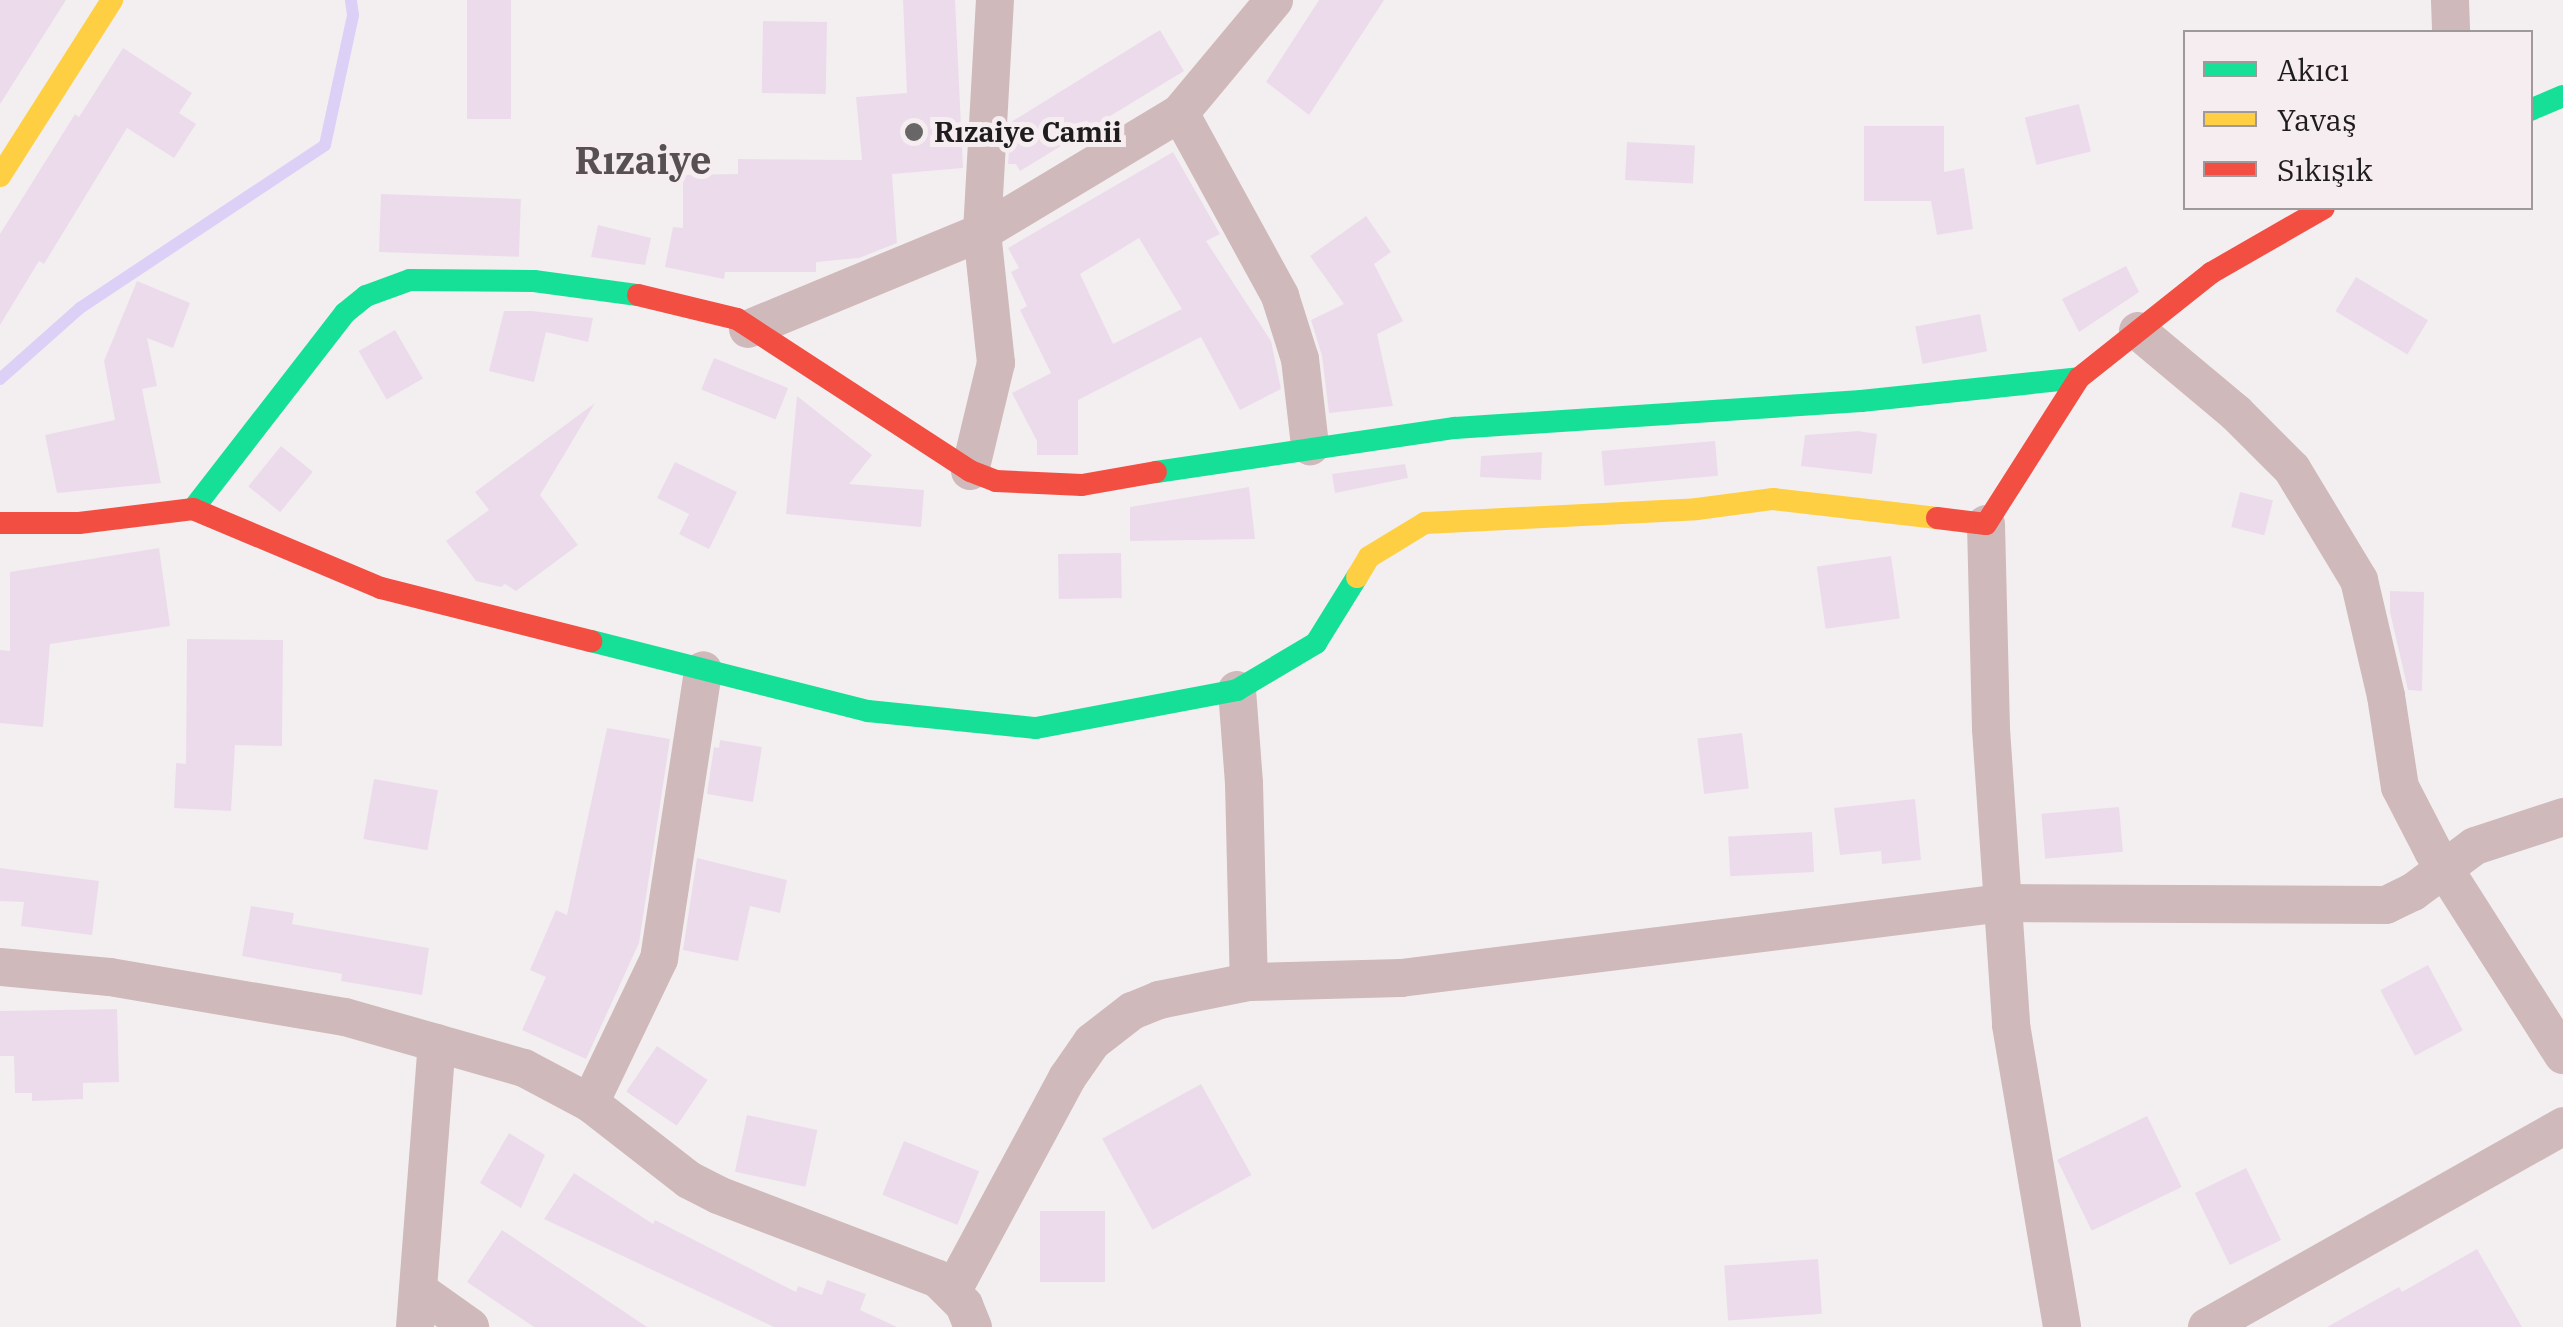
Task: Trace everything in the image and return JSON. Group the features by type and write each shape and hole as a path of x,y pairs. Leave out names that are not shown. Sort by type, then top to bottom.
{"street":[{"path":"0,176 112,0"},
{"path":"970,471 996,363 982,232 994,0"},
{"path":"748,329 982,232 1180,113 1274,0"},
{"path":"2450,0 2452,30"},
{"path":"2533,109 2563,96"},
{"path":"1180,113 1280,296 1300,359 1310,446"},
{"path":"2062,1327 2012,1025 1991,730 1986,524 2042,430 2079,378 2211,273 2321,210"},
{"path":"193,510 345,313 389,285 436,279 534,281 628,292 737,319 970,471 996,481 1082,485 1310,446 1456,428 1861,401 2079,378"},
{"path":"2138,332 2236,413 2292,469 2358,580 2386,696 2400,787 2442,866 2563,1055"},
{"path":"0,523 79,523 193,510 381,588 868,711 1036,728 1237,690 1316,643 1369,557 1425,523 1697,510 1773,499 1986,524"},
{"path":"590,1103 660,959 703,670"},
{"path":"1237,690 1244,783 1248,982"},
{"path":"953,1290 1067,1078 1092,1042 1132,1011 1160,1000 1248,982 1401,978 2003,903 2386,905 2413,892 2442,866 2475,846 2563,818"},
{"path":"0,967 110,977 346,1016 524,1068 590,1103 689,1180 718,1195 919,1270 953,1290 973,1327"},
{"path":"438,1043 417,1309 470,1327"},
{"path":"2207,1327 2563,1126"}],"building":[{"path":"0,0 66,0 0,104"},
{"path":"467,0 511,0 511,119 467,119"},
{"path":"903,0 955,0 963,168 892,174 897,243 859,258 816,262 816,272 725,272 724,279 665,267 673,227 683,228 683,175 738,174 738,159 862,160 856,97 907,93"},
{"path":"1319,0 1384,0 1309,115 1266,82"},
{"path":"763,21 827,22 826,94 762,93"},
{"path":"1160,30 1184,71 1020,171 1016,164 1008,164 1011,122"},
{"path":"123,48 192,93 179,113 196,124 174,158 127,128 44,264 39,261 0,325 0,234 75,114 79,117"},
{"path":"2079,104 2091,152 2037,165 2025,118"},
{"path":"1864,126 1944,126 1944,172 1964,168 1973,229 1937,235 1931,201 1864,201"},
{"path":"1627,142 1695,146 1693,184 1625,180"},
{"path":"1173,152 1220,234 1206,241 1271,341 1281,389 1240,410 1201,337 1078,400 1078,455 1037,455 1037,441 1012,393 1051,373 1020,310 1027,306 1011,272 1019,268 1008,248","holes":["1139,238 1182,309 1113,344 1080,274"]},
{"path":"381,194 521,199 519,257 379,252"},
{"path":"1366,216 1391,252 1374,264 1403,321 1377,334 1393,406 1329,413 1322,356 1311,320 1344,304 1310,256"},
{"path":"598,225 651,238 645,265 591,257"},
{"path":"2126,266 2139,292 2079,332 2062,299"},
{"path":"2356,277 2428,320 2407,355 2335,311"},
{"path":"137,281 190,303 173,348 147,338 157,386 142,389 161,483 57,493 45,435 115,420 104,361"},
{"path":"504,311 593,318 588,342 546,332 534,382 489,371"},
{"path":"1980,314 1987,351 1922,364 1915,327"},
{"path":"395,330 423,378 387,399 359,351"},
{"path":"714,358 788,388 775,419 701,390"},
{"path":"797,396 872,455 849,484 924,490 921,527 786,514"},
{"path":"595,403 540,495 578,545 516,591 505,584 501,587 476,581 446,541 489,510 475,492"},
{"path":"1858,431 1877,434 1872,474 1801,466 1805,435"},
{"path":"1715,441 1718,476 1604,486 1601,451"},
{"path":"281,446 313,472 280,512 248,486"},
{"path":"1542,452 1541,480 1480,477 1481,456"},
{"path":"675,462 737,492 709,549 679,534 689,514 657,498"},
{"path":"1405,464 1408,478 1335,493 1332,474"},
{"path":"1249,487 1255,539 1130,541 1130,507"},
{"path":"2240,492 2273,500 2264,535 2231,527"},
{"path":"159,548 170,626 50,644 43,727 0,723 0,650 10,651 10,572"},
{"path":"1121,553 1122,598 1059,599 1058,554"},
{"path":"1891,556 1900,618 1825,629 1817,566"},
{"path":"2390,591 2424,592 2422,691 2408,690 2390,612"},
{"path":"187,639 283,640 282,746 235,745 231,811 174,808 176,763 186,764"},
{"path":"607,728 670,739 639,943 586,1059 522,1030 546,977 530,970 556,910 567,915"},
{"path":"1742,733 1749,789 1704,794 1697,738"},
{"path":"720,740 762,747 753,802 707,794 714,747 719,748"},
{"path":"374,779 438,790 427,850 363,839"},
{"path":"1915,799 1921,860 1882,864 1881,851 1840,855 1834,808"},
{"path":"2119,807 2123,852 2045,859 2041,814"},
{"path":"1812,832 1814,872 1730,876 1728,836"},
{"path":"697,858 787,880 780,913 750,906 738,961 683,950"},
{"path":"0,868 99,881 92,935 21,926 24,902 0,901"},
{"path":"251,906 294,913 292,924 429,948 422,995 341,981 342,974 242,956"},
{"path":"2428,965 2463,1030 2415,1056 2380,990"},
{"path":"117,1009 119,1082 83,1083 83,1099 32,1101 32,1093 15,1093 14,1056 0,1056 0,1011"},
{"path":"657,1046 708,1080 677,1126 626,1092"},
{"path":"1201,1084 1251,1175 1153,1230 1102,1139"},
{"path":"747,1115 817,1130 805,1187 735,1172"},
{"path":"2147,1116 2182,1187 2092,1231 2057,1160"},
{"path":"509,1133 545,1155 521,1208 480,1183"},
{"path":"904,1141 979,1171 957,1225 882,1195"},
{"path":"2246,1168 2281,1240 2230,1265 2195,1193"},
{"path":"574,1173 653,1224 655,1220 796,1292 798,1286 822,1295 827,1280 866,1294 860,1310 897,1327 774,1327 544,1219"},
{"path":"1040,1211 1105,1211 1105,1282 1040,1282"},
{"path":"502,1230 647,1327 534,1327 467,1282"},
{"path":"2477,1249 2522,1327 2327,1327 2399,1287 2402,1292"},
{"path":"1818,1259 1822,1314 1728,1320 1724,1266"}],"waterway":[{"path":"0,379 80,308 325,145 353,15 351,0"}],"traffic: fast":[{"path":"2533,109 2563,96"},
{"path":"193,509 345,313 366,296 410,280 534,281 638,295"},
{"path":"1156,472 1455,428 1861,401 2079,378"},
{"path":"591,641 868,711 1036,728 1237,690 1316,643 1357,577"}],"traffic: slow":[{"path":"0,176 112,0"},
{"path":"1357,577 1369,557 1425,523 1697,509 1773,499 1937,518"}],"traffic: jam":[{"path":"1937,518 1986,524 2079,378 2211,273 2321,210"},
{"path":"638,295 737,319 970,471 996,481 1082,485 1156,472"},
{"path":"0,523 79,523 193,509 381,588 591,641"}],"place":[{"name":"Rızaiye Camii","path":"914,132"}],"district":[{"name":"Rızaiye","path":"643,160"}]}
